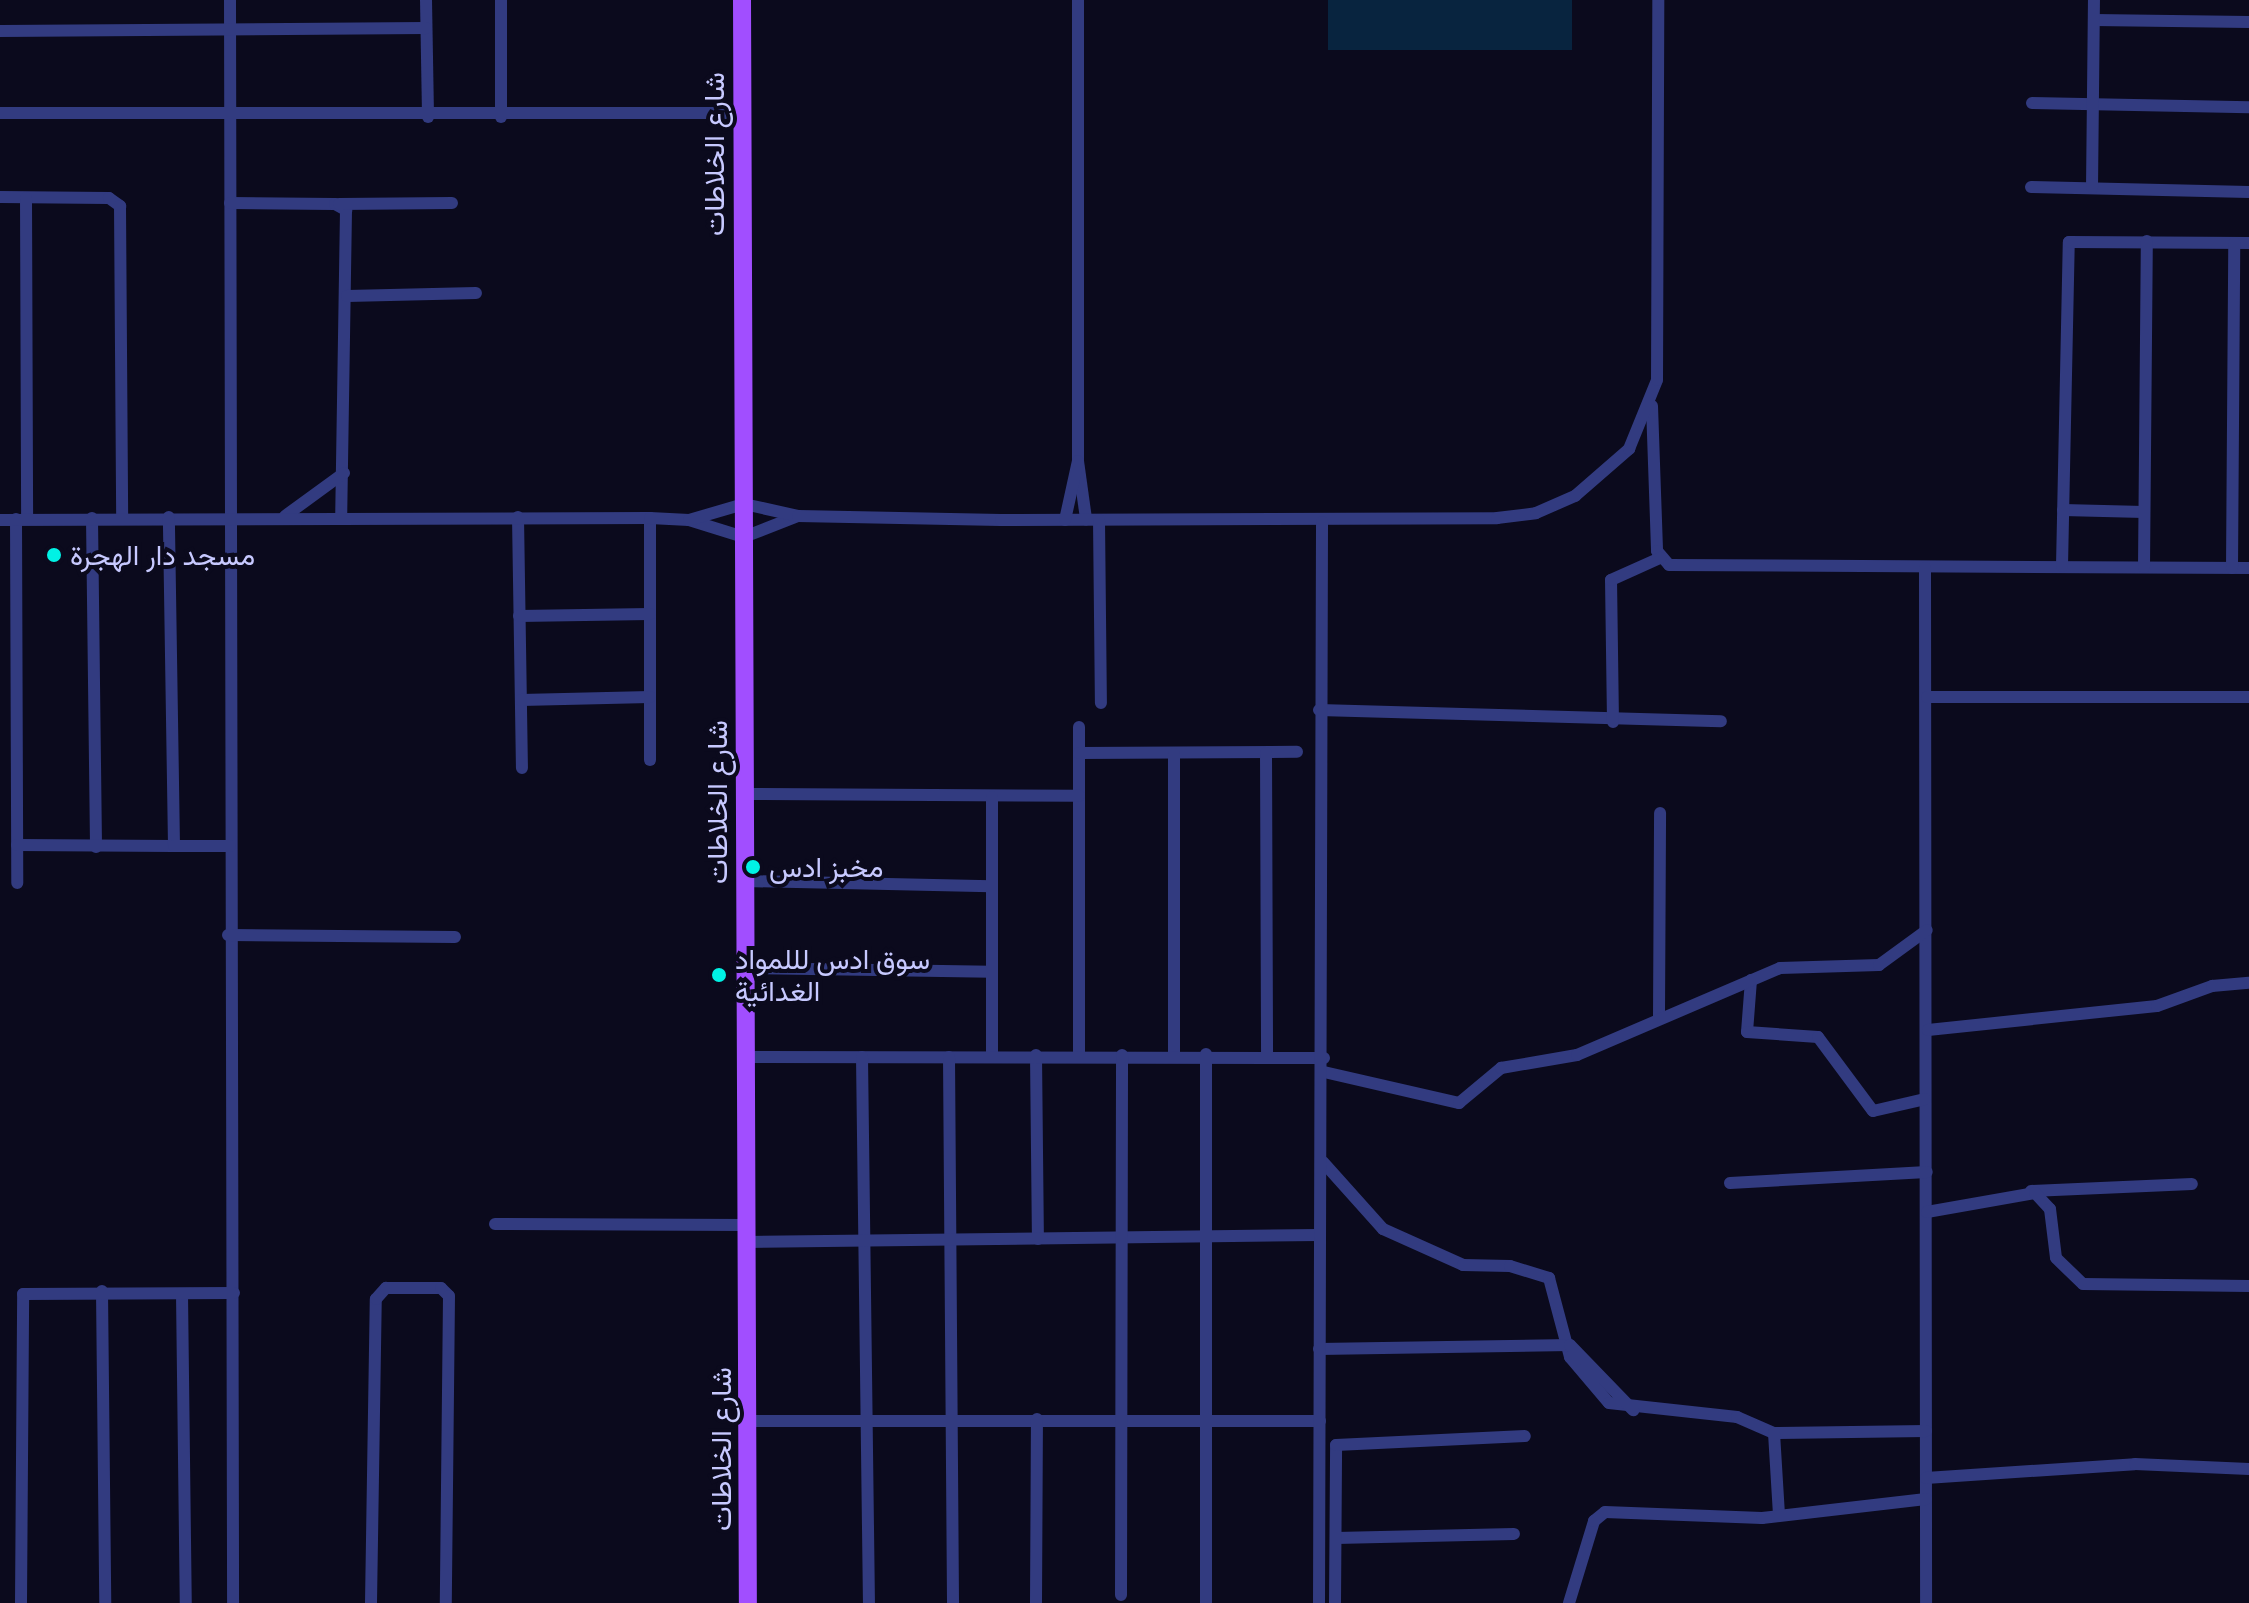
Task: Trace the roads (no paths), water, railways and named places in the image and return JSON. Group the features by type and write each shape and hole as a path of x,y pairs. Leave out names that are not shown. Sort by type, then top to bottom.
{"main road":[{"name":"شارع الخلاطات","path":"742,0 748,1603"}],"street":[{"path":"230,0 227,516 228,935 234,1293 233,1603"},
{"path":"426,0 428,117"},
{"path":"501,0 501,117"},
{"path":"1065,520 1078,461 1078,0"},
{"path":"1658,0 1652,403 1660,558 1669,565 2249,568"},
{"path":"2092,188 2094,0"},
{"path":"2094,20 2249,22"},
{"path":"0,31 426,28"},
{"path":"2032,103 2249,107"},
{"path":"0,113 501,117 742,113"},
{"path":"2031,187 2249,192"},
{"path":"0,197 109,198 120,206 122,518"},
{"path":"17,883 26,198"},
{"path":"230,203 452,203"},
{"path":"335,204 346,210 347,296 341,516"},
{"path":"2062,566 2067,247 2074,240 2249,243"},
{"path":"2144,567 2147,241"},
{"path":"2232,568 2234,243"},
{"path":"347,296 476,293"},
{"path":"689,520 744,504 798,516 1065,520 1322,522 1536,513 1613,468 1652,403"},
{"path":"2233,422 2249,422"},
{"path":"1078,461 1093,520 1101,703"},
{"path":"285,516 344,473"},
{"path":"2063,510 2144,512"},
{"path":"0,520 227,516 650,518 689,520 744,537 798,516"},
{"path":"169,517 174,846"},
{"path":"518,517 522,768"},
{"path":"92,518 96,847"},
{"path":"650,518 650,760"},
{"path":"1319,1603 1318,1235 1324,1072 1319,710 1322,522"},
{"path":"1613,722 1611,580 1660,558"},
{"path":"1925,568 1928,1030 1925,1099 1926,1603"},
{"path":"519,616 650,614"},
{"path":"521,700 650,697"},
{"path":"1927,697 2249,697"},
{"path":"1319,710 1613,722 1721,721"},
{"path":"1079,727 1079,1055"},
{"path":"1079,753 1297,752"},
{"path":"1266,753 1267,1055"},
{"path":"1174,754 1174,1054"},
{"path":"745,794 1079,796"},
{"path":"992,797 992,1055"},
{"path":"1659,1016 1660,813"},
{"path":"17,845 230,846"},
{"path":"745,881 991,886"},
{"path":"1324,1072 1459,1103 1501,1068 1577,1055 1659,1016 1780,968 1879,965 1927,930"},
{"path":"228,935 455,937"},
{"path":"745,968 991,972"},
{"path":"1751,980 1747,1032 1818,1037 1873,1111 1925,1099"},
{"path":"1928,1030 2157,1006 2212,986 2249,983"},
{"path":"747,1057 1206,1054 1324,1058"},
{"path":"1206,1054 1206,1603"},
{"path":"1036,1055 1038,1239"},
{"path":"1121,1595 1122,1055"},
{"path":"862,1057 869,1603"},
{"path":"949,1057 953,1603"},
{"path":"1323,1162 1383,1229 1463,1265 1510,1266 1549,1278 1564,1344 1599,1397 1633,1410 1737,1417 1774,1433 1926,1431"},
{"path":"1730,1183 1927,1172"},
{"path":"1927,1212 2027,1191 2192,1184"},
{"path":"2027,1191 2047,1203 2056,1258 2083,1284 2249,1286"},
{"path":"495,1224 865,1241 1318,1235"},
{"path":"371,1603 376,1299 386,1288 428,1288 449,1296 446,1603"},
{"path":"102,1291 105,1603"},
{"path":"21,1603 20,1301 34,1292 234,1293"},
{"path":"182,1294 186,1603"},
{"path":"1319,1349 1564,1344"},
{"path":"1036,1603 1037,1419"},
{"path":"749,1421 1320,1421"},
{"path":"1774,1433 1779,1515"},
{"path":"1335,1603 1333,1453 1339,1442 1525,1436"},
{"path":"1926,1478 2135,1464 2249,1469"},
{"path":"1569,1603 1594,1521 1605,1512 1779,1515 1926,1499"},
{"path":"1336,1538 1514,1534"}],"water":[{"path":"1328,0 1572,0 1572,50 1328,50"}],"place":[{"name":"مسجد دار الهجرة","path":"54,555"},
{"name":"مخبز ادس","path":"753,867"},
{"name":"سوق ادس لللمواد الغدائية","path":"719,975"}]}
